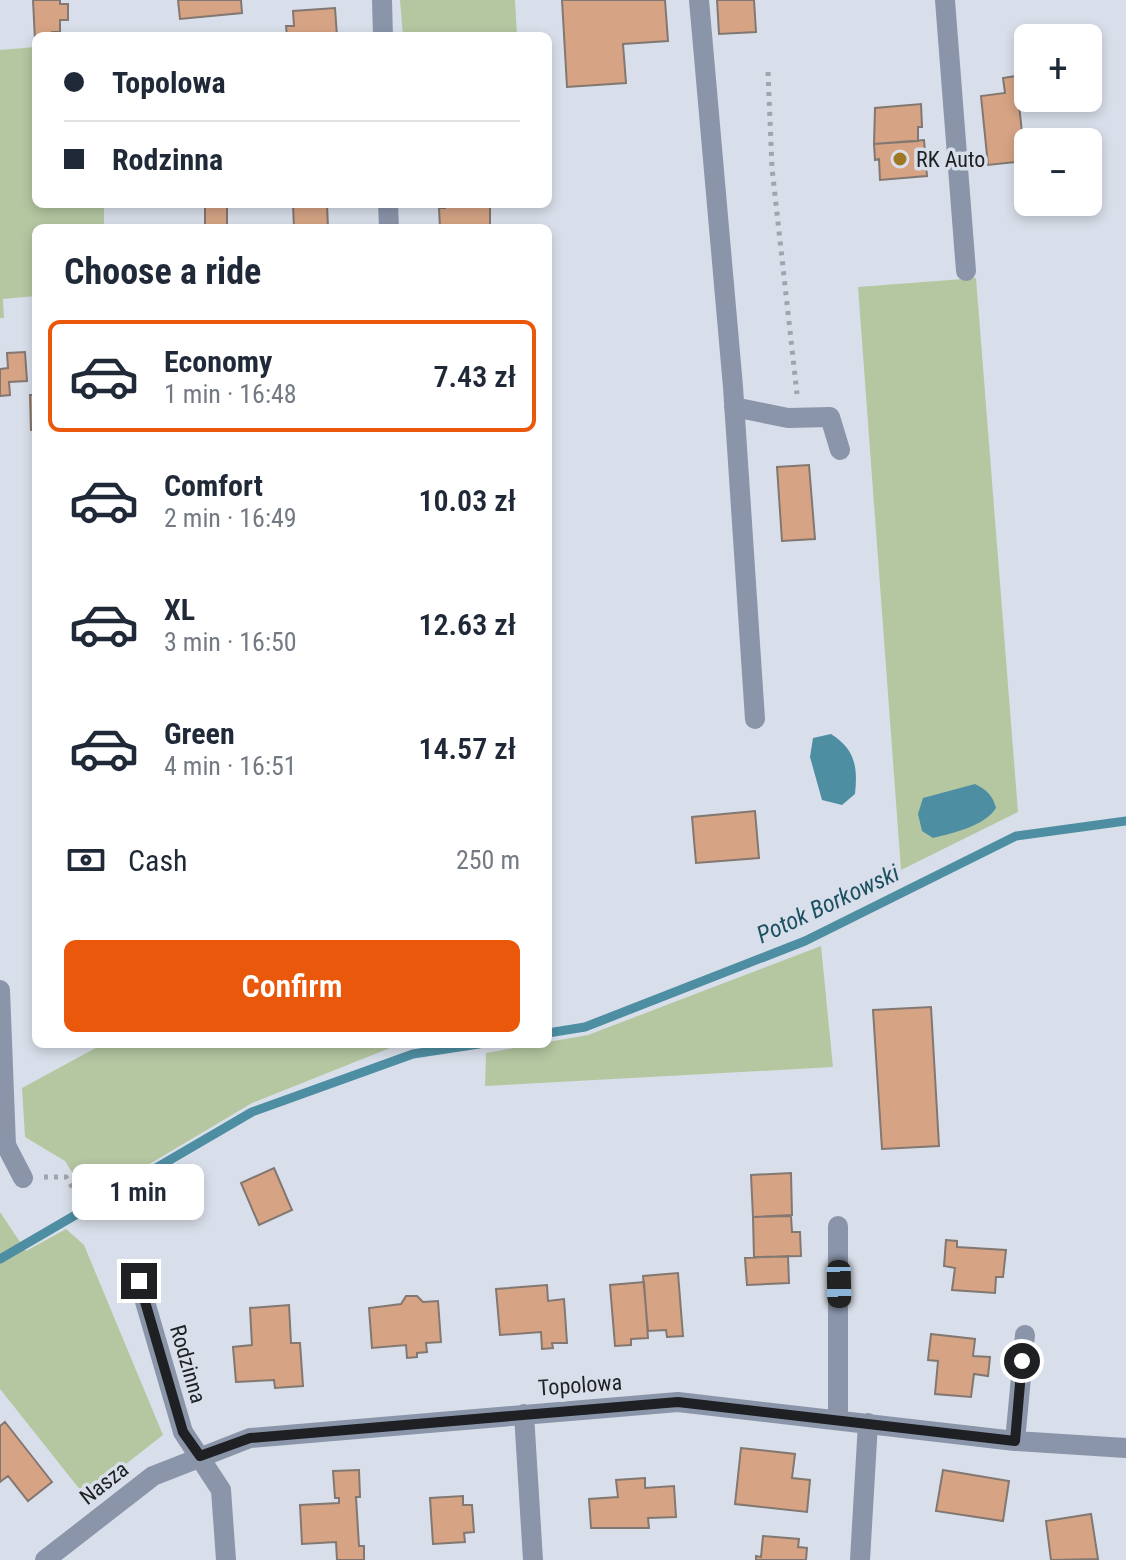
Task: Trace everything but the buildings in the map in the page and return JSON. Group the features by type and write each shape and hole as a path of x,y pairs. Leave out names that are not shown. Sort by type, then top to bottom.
{"street":[{"path":"382,0 383,32"},
{"path":"699,0 734,407 755,719"},
{"path":"945,0 966,271"},
{"path":"734,407 799,418 830,417 840,450"},
{"path":"0,990 6,1145 23,1178"},
{"path":"838,1226 841,1400 838,1419"},
{"name":"Rodzinna","path":"139,1281 183,1432 200,1456"},
{"path":"1015,1441 1025,1335"},
{"name":"Topolowa","path":"326,1431 678,1402 1015,1441 1126,1448"},
{"path":"524,1414 533,1560"},
{"path":"860,1560 868,1423"},
{"name":"Nasza","path":"45,1560 153,1476 250,1438 326,1431"},
{"path":"200,1456 221,1490 226,1560"}],"path":[{"path":"768,72 772,168 799,418"},
{"path":"23,1178 66,1177 79,1198"}],"green space":[{"path":"400,0 515,0 517,32 403,32"},
{"path":"32,47 32,208 104,208 104,224 32,224 32,296 3,299 4,318 0,318 0,50"},
{"path":"976,278 1018,812 901,870 858,287"},
{"path":"821,946 833,1067 485,1086 486,1053 514,1048 552,1048 552,1041 588,1035"},
{"path":"96,1048 390,1048 252,1103 89,1200 65,1161 25,1137 22,1088"},
{"path":"0,1212 26,1251 66,1229 84,1245 163,1435 85,1496 0,1389"}],"water":[{"path":"831,734 850,752 855,767 855,794 842,805 822,800 810,757 813,738"},
{"path":"975,784 993,800 996,808 991,814 968,828 933,838 922,831 918,814 923,798"}],"waterway":[{"name":"Potok Borkowski","path":"552,1032 585,1027 805,941 1016,836 1126,821"},
{"name":"Potok Borkowski","path":"0,1259 252,1112 413,1054 453,1048"}],"place":[{"name":"RK Auto","path":"900,159"}],"route":[{"path":"139,1281 183,1432 200,1456 250,1438 678,1402 1015,1441 1022,1361"}]}
